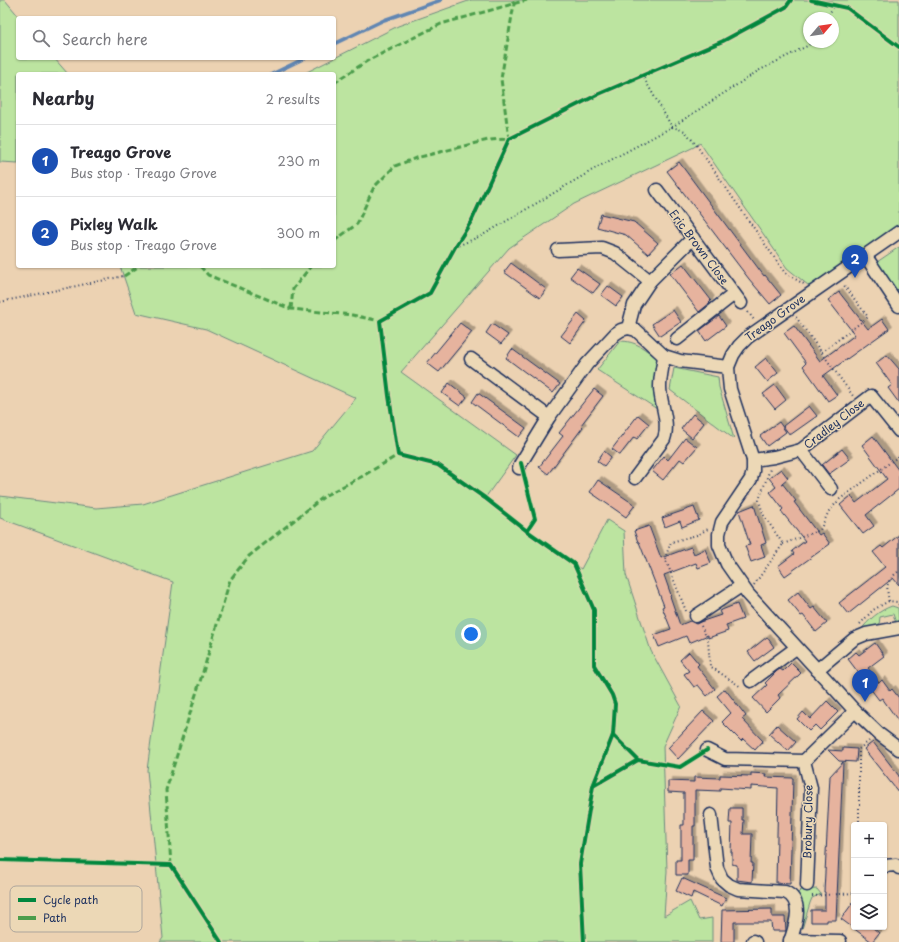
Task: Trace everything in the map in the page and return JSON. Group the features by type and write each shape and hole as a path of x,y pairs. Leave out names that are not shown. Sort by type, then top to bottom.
{"street":[{"name":"Eric Brown Close","path":"657,190 738,299"},
{"name":"Treago Grove","path":"728,367 739,346 748,337 899,232"},
{"path":"628,328 634,305 650,281 693,238"},
{"path":"558,250 602,248 615,253 650,281"},
{"path":"865,255 899,306"},
{"path":"677,339 738,299"},
{"path":"518,468 520,462 548,417 587,364 615,334 621,330 628,328 636,330 664,356 680,361 728,367 730,389 753,460 753,471 751,479 722,522 719,534 719,545 722,554 745,590 796,648 855,711 879,734 899,749"},
{"path":"636,478 664,438 666,432 660,386 664,356"},
{"path":"471,358 548,417"},
{"name":"Cradley Close","path":"753,460 774,457 801,450 871,396 899,431"},
{"path":"801,450 831,489"},
{"path":"696,616 745,590"},
{"path":"817,670 854,640 873,632 899,628"},
{"path":"751,681 796,648"},
{"path":"707,750 725,759 804,760 855,711"},
{"name":"Brobury Close","path":"804,760 811,788 807,885"},
{"path":"711,815 717,868 722,879 729,885 738,889 785,892 791,895 795,899 797,912 790,941 840,941"},
{"path":"887,866 896,865 899,868"}],"path":[{"path":"829,4 841,6"},
{"path":"830,12 835,5"},
{"path":"642,75 672,128 758,71 803,48"},
{"path":"635,78 649,72"},
{"path":"452,253 458,242"},
{"path":"822,352 868,317 836,275"},
{"path":"0,302 124,276"},
{"path":"738,299 760,328"},
{"path":"789,308 860,405"},
{"path":"745,590 783,544 820,530 828,511 840,499 899,456"},
{"path":"774,457 759,500 763,514 783,544"},
{"path":"889,601 886,588 891,577 899,571"},
{"path":"857,627 873,610 889,601 896,602 899,605"},
{"path":"859,822 859,749 879,734"},
{"path":"795,899 851,893"}],"green space":[{"path":"0,0 5,0 18,16 16,16 16,60 56,60 66,72 16,72 16,163 0,162"},
{"path":"471,0 899,0 899,232 814,290 787,268 700,143 574,204 509,248 401,372 516,455 485,498 526,531 581,569 607,520 624,531 626,575 651,651 681,706 663,746 667,871 664,916 690,901 699,920 712,918 712,942 160,942 163,938 147,770 173,582 0,518 0,496 96,508 143,504 312,451 356,398 206,329 136,313 121,268 336,268 336,72 307,72 331,60 336,60 336,57 398,26"},
{"path":"899,247 899,294 877,262"},
{"path":"620,341 636,344 657,358 654,393 657,409 597,370"},
{"path":"674,368 718,377 719,387 734,439 670,390"},
{"path":"892,606 898,608 899,622 896,623 893,614 880,617 879,625 860,631 874,616"},
{"path":"817,889 821,894 812,898 802,929 799,927 799,897 797,894 801,890"}],"building":[{"path":"679,162 764,276 765,275 781,295 770,304 749,279 667,171"},
{"path":"601,214 634,222 658,243 648,254 626,235 597,227"},
{"path":"511,263 546,289 540,298 504,272"},
{"path":"683,264 711,300 709,302 710,303 699,312 670,274"},
{"path":"577,268 600,284 593,293 570,277"},
{"path":"608,286 623,297 616,306 601,295"},
{"path":"839,292 868,329 882,319 889,329 823,376 837,395 828,401 803,366 806,363 784,333 794,326 820,361 855,335 828,300"},
{"path":"673,310 681,322 660,336 652,324"},
{"path":"578,314 586,321 570,343 561,336"},
{"path":"719,316 726,326 706,341 699,331"},
{"path":"460,323 472,332 439,372 427,363"},
{"path":"492,324 508,335 501,344 486,333"},
{"path":"512,349 560,384 553,393 506,358"},
{"path":"887,355 899,369 899,403 888,388 892,385 876,363"},
{"path":"766,358 778,373 767,382 755,367"},
{"path":"449,383 467,397 460,406 442,393"},
{"path":"775,385 786,400 775,409 763,394"},
{"path":"594,389 603,396 581,425 583,427 548,474 539,467 563,436 559,433"},
{"path":"478,393 526,428 519,437 472,402"},
{"path":"809,406 817,416 790,435 783,426"},
{"path":"693,414 704,423 692,438 681,429"},
{"path":"638,415 649,424 637,439 634,437 620,455 612,449"},
{"path":"779,422 786,432 767,446 760,436"},
{"path":"873,436 899,471 899,489 866,515 874,526 863,534 840,505 851,496 856,503 887,479 862,445"},
{"path":"685,438 697,447 684,462 680,459 663,480 652,471 664,456 668,460"},
{"path":"842,449 850,459 829,474 822,465"},
{"path":"604,451 611,457 604,466 597,461"},
{"path":"781,469 788,478 782,483 796,501 794,502 819,535 822,533 830,544 785,576 778,566 794,554 792,551 805,541 781,511 783,509 770,492 776,487 769,478"},
{"path":"598,480 635,505 626,517 590,492"},
{"path":"754,505 766,543 761,545 765,557 751,562 745,546 750,545 739,511"},
{"path":"694,507 699,520 682,527 680,521 665,527 662,518"},
{"path":"649,526 661,558 691,547 694,554 705,549 711,563 698,568 696,563 664,575 680,625 690,621 696,624 721,615 719,611 737,604 743,619 726,625 728,631 708,638 708,635 689,643 686,636 659,647 654,635 671,629 662,607 664,606 634,531"},
{"path":"899,535 899,585 893,578 848,614 839,603 885,567 873,552 881,546 883,548"},
{"path":"798,592 811,609 814,607 827,623 816,632 803,615 801,616 788,600"},
{"path":"767,637 774,647 755,661 748,652"},
{"path":"875,643 884,656 868,668 879,683 882,680 890,691 892,689 899,698 899,722 882,698 879,700 848,659 856,652 859,655"},
{"path":"689,652 699,664 697,666 715,689 707,696 698,685 694,687 684,674 689,671 680,660"},
{"path":"791,663 801,673 778,695 780,698 766,712 753,698 767,685 765,683 777,671 780,669 783,671"},
{"path":"725,689 746,716 742,719 763,741 755,750 743,739 741,741 722,722 731,713 717,696"},
{"path":"827,701 838,712 820,730 815,725 809,731 797,719 803,712 810,719"},
{"path":"703,711 714,721 678,759 668,748"},
{"path":"777,725 796,742 788,751 769,734"},
{"path":"873,742 899,776 899,793 864,749"},
{"path":"843,748 857,749 856,762 839,761 828,750 843,751"},
{"path":"843,762 836,920 827,920 827,922 811,922 811,910 825,910 824,892 830,776"},
{"path":"751,773 766,774 765,777 793,778 790,884 776,883 778,788 751,786 751,790 720,788 720,791 695,790 693,860 688,860 688,875 676,875 676,860 681,860 681,825 684,825 684,793 668,792 668,781 694,782 694,777 720,778 720,775 751,776"},
{"path":"730,808 742,808 742,820 744,820 743,834 752,834 752,882 737,880 737,865 732,864 732,823 729,823"},
{"path":"682,878 726,898 722,906 693,892 691,898 676,891"},
{"path":"851,905 851,926 841,919"},
{"path":"772,909 772,917 785,917 786,931 772,931 771,922 734,922 734,942 721,942 722,910"},
{"path":"856,930 876,930 879,933 872,942"}],"waterway":[{"path":"336,43 384,20 441,0"},
{"path":"276,72 301,60"}],"marked path":[{"path":"336,240 357,224 374,187 395,166 416,158 488,140 509,139 501,79 514,4 512,0"},
{"path":"336,82 367,61 441,24 527,0"},
{"path":"124,276 136,268"},
{"path":"202,268 208,275 291,309 352,315 380,321"},
{"path":"291,309 293,289 309,268"},
{"path":"171,865 166,790 230,580 249,556 326,495 361,477 398,455"}],"cycle path":[{"path":"584,942 580,864 593,786 613,735 615,704 612,695 594,665 594,610 574,564 438,465 398,455 380,321 430,293 455,247 472,220 509,139 599,94 723,41 786,7 791,0"},
{"path":"811,0 847,8 899,47"},
{"path":"521,463 535,519 527,531"},
{"path":"613,735 638,760 680,767 707,750"},
{"path":"593,786 638,760"},
{"path":"0,860 171,865 221,942"}],"place":[{"name":"Pixley Walk","path":"855,278"},
{"name":"Treago Grove","path":"865,702"}]}
